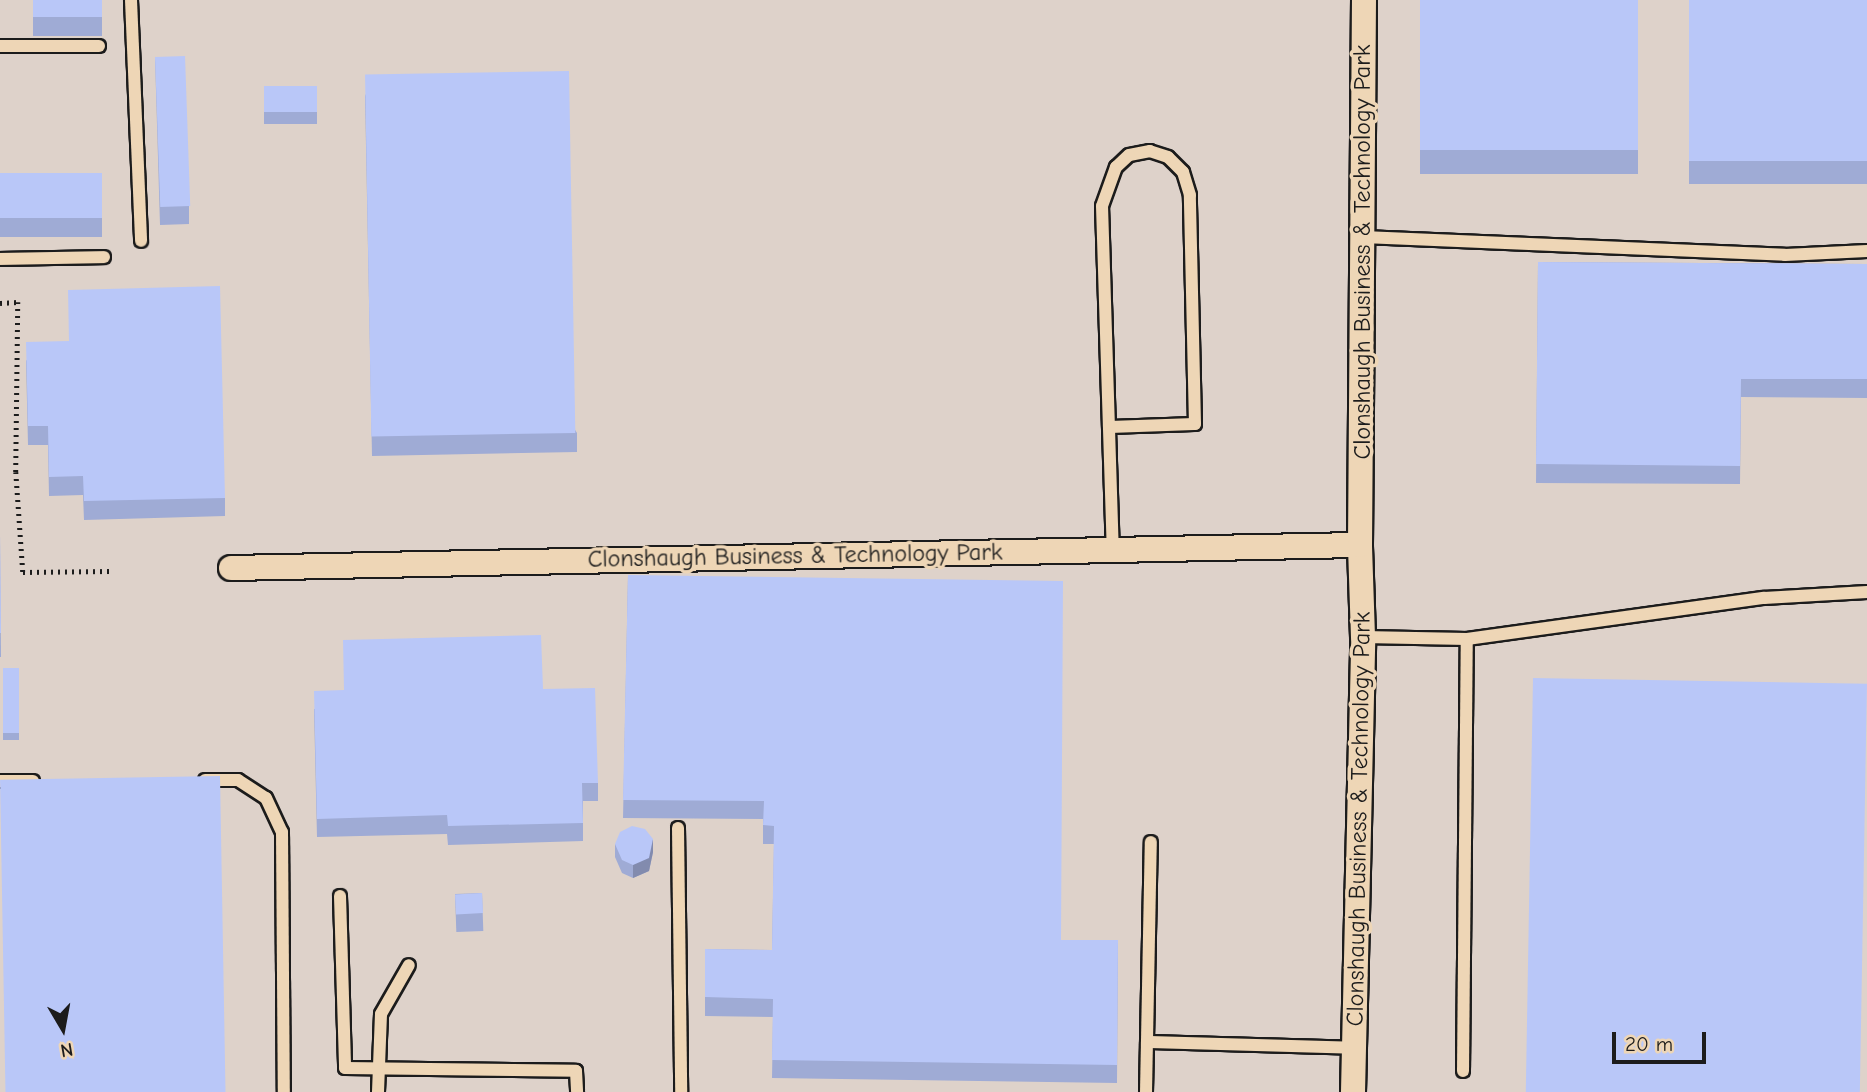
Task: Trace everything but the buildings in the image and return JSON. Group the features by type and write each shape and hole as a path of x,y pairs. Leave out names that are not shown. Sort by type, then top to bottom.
{"street":[{"name":"Clonshaugh Business & Technology Park","path":"1353,1092 1363,637 1360,545 1364,0"},
{"name":"Clonshaugh Business & Technology Park","path":"230,568 1360,545"}],"lane":[{"path":"131,0 141,241"},
{"path":"0,46 99,46"},
{"path":"1109,426 1195,424 1190,195 1183,172 1168,158 1150,151 1129,155 1116,167 1102,206 1109,426 1113,550"},
{"path":"1363,237 1785,255 1867,251"},
{"path":"0,258 104,257"},
{"path":"1363,637 1467,639 1764,598 1867,592"},
{"path":"1463,1071 1467,639"},
{"path":"186,780 238,780 266,798 282,832 284,1092"},
{"path":"0,781 53,781"},
{"path":"678,828 681,1092"},
{"path":"1146,1092 1151,842"},
{"path":"340,896 345,1068 576,1071 578,1092"},
{"path":"378,1092 381,1014 409,965"},
{"path":"1147,1042 1356,1048"}],"path":[{"path":"0,303 18,302 16,472 23,572 111,571"}],"shaded area":[{"path":"0,0 1867,0 1867,1092 0,1092"}]}
